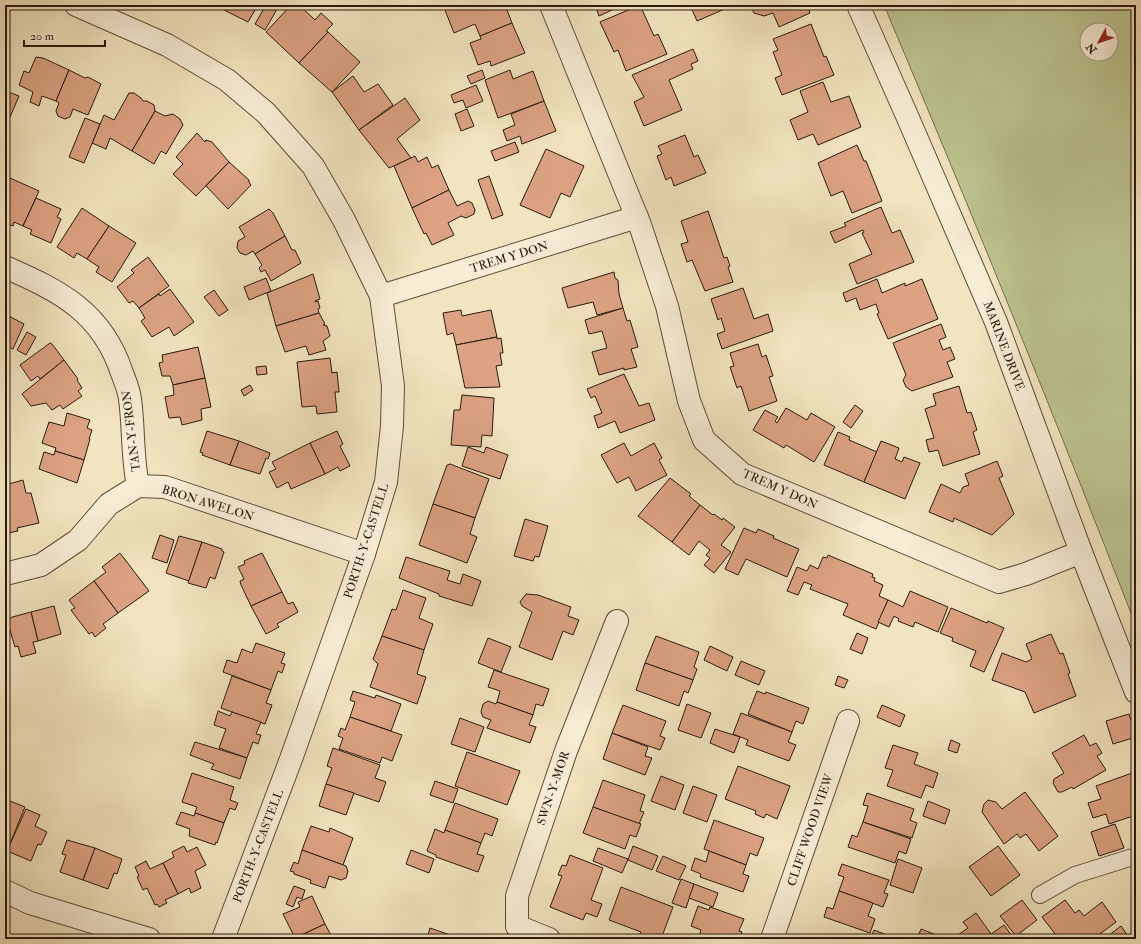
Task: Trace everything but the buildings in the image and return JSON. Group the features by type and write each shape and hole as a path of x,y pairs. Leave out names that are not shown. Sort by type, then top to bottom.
{"street":[{"name":"TREM Y DON","path":"551,5 637,217 667,306 689,402 704,440 742,474 999,582 1026,574 1081,552"},
{"name":"MARINE DRIVE","path":"858,5 996,322 1081,552 1136,692"},
{"name":"PORTH-Y-CASTELL","path":"85,7 167,45 227,80 266,113 313,166 344,220 381,296 393,386 392,426 386,482 364,554 291,759 223,939"},
{"name":"TREM Y DON","path":"381,296 637,217"},
{"name":"TAN-Y-FRON","path":"5,267 37,280 66,298 89,316 115,351 130,397 134,464 138,486"},
{"name":"BRON AWELON","path":"138,486 165,487 364,554"},
{"path":"5,574 41,565 78,540 109,504 138,486"},
{"name":"SWN-Y-MOR","path":"549,939 517,926 517,896 566,750 617,621"},
{"name":"CLIFF WOOD VIEW","path":"772,939 848,721"},
{"path":"5,891 30,903 149,939"}],"lane":[{"path":"1040,895 1075,875 1136,856"}],"green space":[{"path":"884,5 1136,5 1136,626 1044,392"}]}
